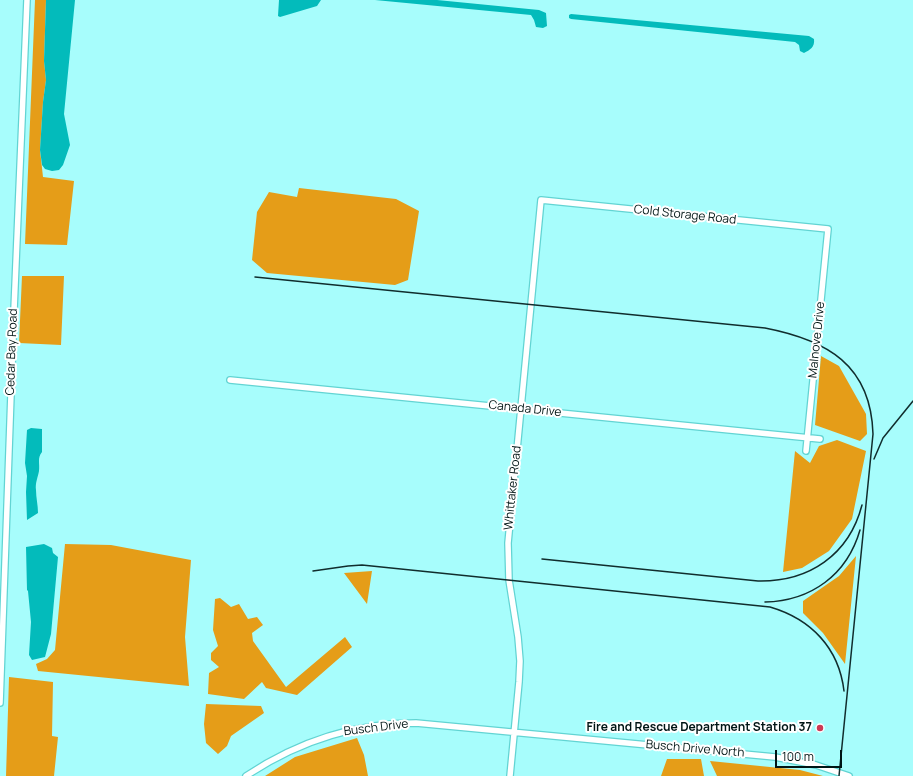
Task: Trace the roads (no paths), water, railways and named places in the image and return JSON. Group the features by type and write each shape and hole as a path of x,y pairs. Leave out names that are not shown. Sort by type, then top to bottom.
{"street":[{"name":"Cedar Bay Road","path":"0,703 13,317 27,0"},
{"name":"Cold Storage Road","path":"541,200 828,229"},
{"name":"Whittaker Road","path":"510,776 520,661 507,560 541,200"},
{"name":"Malnove Drive","path":"806,451 828,229"},
{"name":"Canada Drive","path":"230,380 820,439"},
{"name":"Busch Drive","path":"246,776 297,747 343,731 372,726 400,723 420,723 515,732"},
{"name":"Busch Drive North","path":"515,732 775,757 816,765 849,776"}],"water":[{"path":"46,0 75,0 64,114 70,145 63,165 59,170 52,171 45,169 42,165 40,150 46,80 44,61"},
{"path":"279,0 321,0 317,6 280,17 278,16"},
{"path":"375,0 437,0 539,10 546,13 547,26 543,28 536,27 531,15"},
{"path":"569,15 809,36 814,39 814,44 812,48 804,53 800,51 799,45 795,42 571,19 569,18"},
{"path":"31,428 42,429 42,452 39,459 39,471 36,485 38,513 27,520 27,476 25,463 27,430"},
{"path":"44,544 52,548 53,553 58,557 51,634 45,657 32,660 29,655 31,622 27,590 26,547"}],"railway":[{"path":"255,277 765,328 808,340 826,349 842,360 854,373 864,390 870,410 873,434 839,776"},
{"path":"874,459 883,438 913,401"},
{"path":"542,559 758,581 777,580 794,577 810,571 837,551 856,523 862,505"},
{"path":"765,602 797,597 812,591 825,582 846,560 854,546 860,530"},
{"path":"313,571 362,565 770,607 785,612 798,619 820,637 836,661 844,691"}],"place":[{"name":"Fire and Rescue Department Station 37","path":"820,728"}]}
